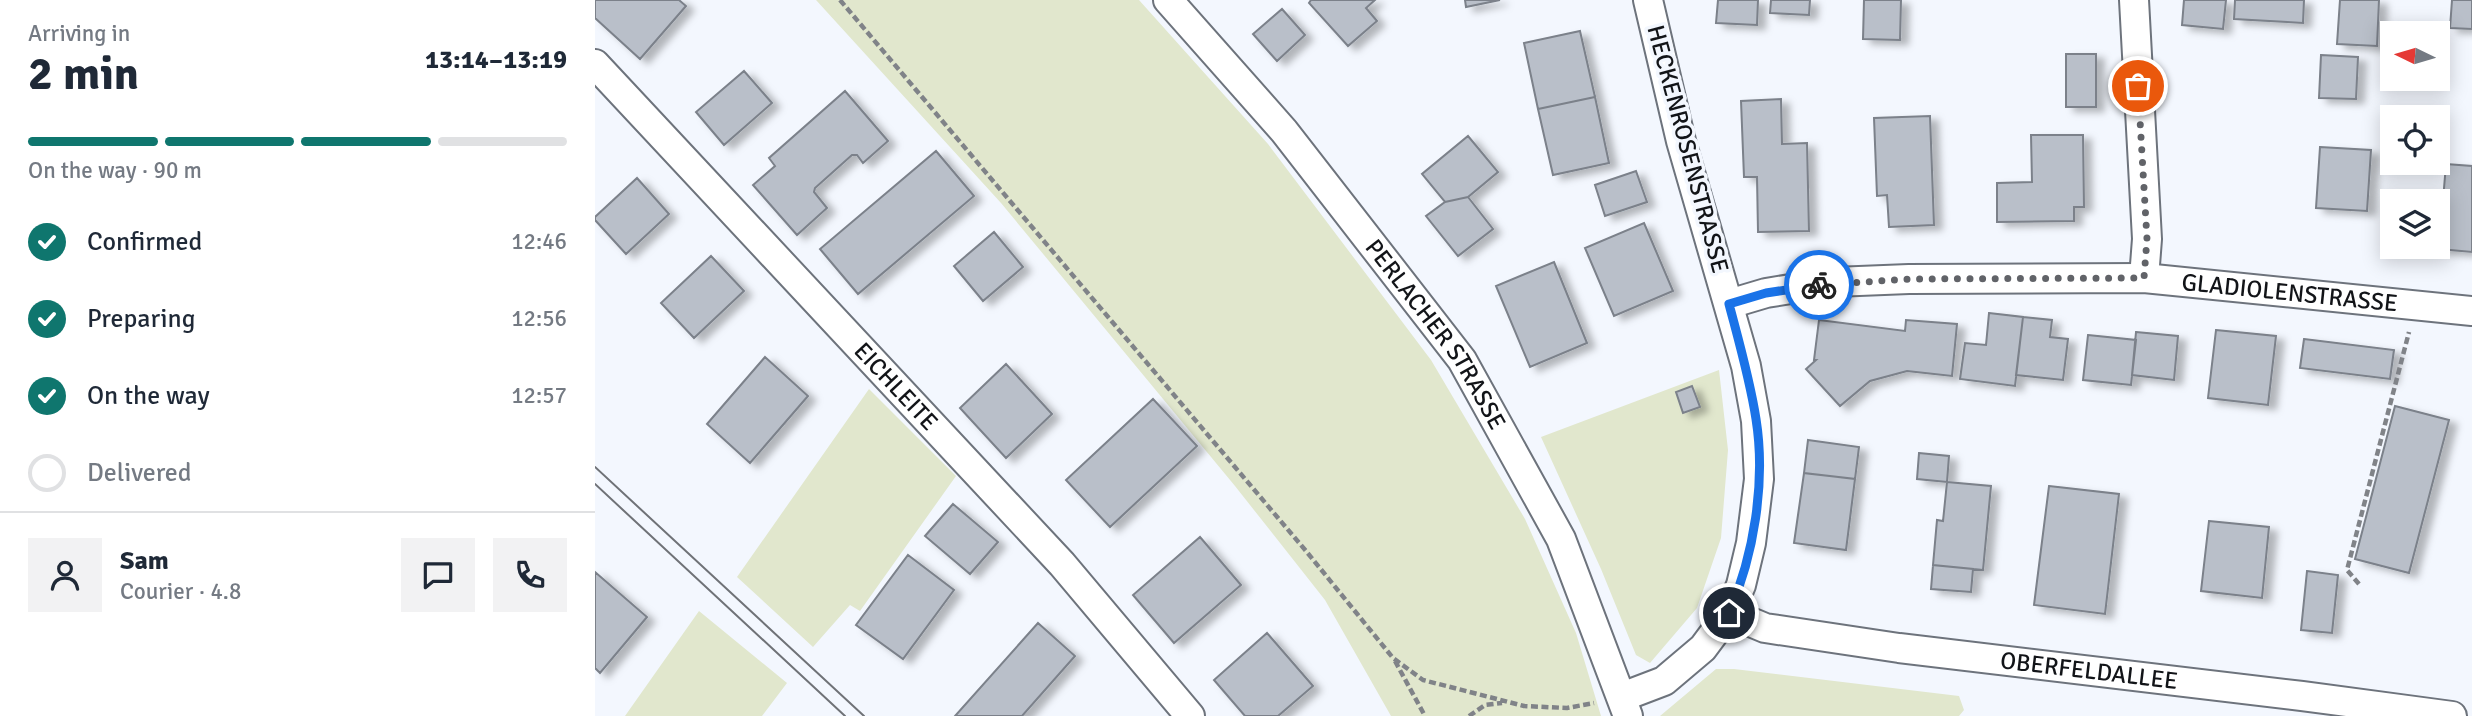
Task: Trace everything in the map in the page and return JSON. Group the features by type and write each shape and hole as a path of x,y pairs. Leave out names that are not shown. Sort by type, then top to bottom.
{"street":[{"name":"PERLACHER STRASSE","path":"1168,0 1284,131 1462,360 1562,539 1625,706"},
{"name":"HECKENROSENSTRASSE","path":"1625,706 1664,681 1703,648 1729,613 1741,585 1751,543 1759,479 1756,421 1746,366 1681,141 1648,0"},
{"path":"2134,0 2147,239 2144,278"},
{"name":"EICHLEITE","path":"595,64 1062,564 1190,716"},
{"name":"GLADIOLENSTRASSE","path":"1729,304 1766,293 1834,282 2144,278 2472,311"},
{"name":"OBERFELDALLEE","path":"1729,613 1765,628 1899,648 2452,716"}],"path":[{"path":"840,0 1297,540 1393,658 1425,716"},
{"path":"2359,584 2347,570 2408,343 2412,306"},
{"path":"1393,658 1423,680 1524,706 1625,706"},
{"path":"1469,716 1485,705 1506,702"}],"green space":[{"path":"816,0 1139,0 1268,144 1431,360 1525,519 1576,633 1601,716 1391,716 1325,600 1235,486 1001,203"},
{"path":"1719,370 1728,450 1721,538 1697,608 1650,663 1636,655 1601,569 1541,437"},
{"path":"869,389 956,476 860,611 850,605 813,647 737,577"},
{"path":"699,611 787,683 762,716 625,716"},
{"path":"1716,669 1959,696 1964,710 1959,716 1660,716"}],"building":[{"path":"595,0 679,0 686,6 640,59 595,18"},
{"path":"1311,0 1375,0 1366,8 1377,21 1348,46 1309,3"},
{"path":"1465,0 1500,0 1466,7"},
{"path":"1718,0 1758,0 1757,25 1716,23"},
{"path":"1771,0 1810,0 1809,15 1770,13"},
{"path":"1864,0 1901,0 1900,40 1863,39"},
{"path":"2184,0 2226,0 2223,29 2182,25"},
{"path":"2235,0 2304,0 2303,23 2234,19"},
{"path":"2340,0 2379,0 2377,46 2337,44"},
{"path":"2452,0 2472,0 2472,29 2450,28"},
{"path":"1282,9 1305,35 1277,61 1253,34"},
{"path":"1580,31 1595,97 1538,109 1524,43"},
{"path":"2066,54 2096,54 2096,107 2066,107"},
{"path":"2321,55 2358,57 2356,99 2319,98"},
{"path":"744,71 772,103 724,145 696,112"},
{"path":"845,91 888,141 863,163 857,155 852,155 815,188 814,192 827,208 797,235 753,185 775,166 769,158"},
{"path":"1595,97 1609,163 1553,175 1538,109"},
{"path":"1781,99 1782,144 1807,143 1809,231 1758,232 1757,177 1744,177 1741,101"},
{"path":"1930,116 1934,225 1889,227 1887,195 1877,196 1874,118"},
{"path":"2031,135 2083,135 2084,207 2074,207 2074,221 1997,222 1997,183 2032,182"},
{"path":"1468,136 1498,172 1468,197 1445,202 1422,174"},
{"path":"2320,147 2371,150 2367,211 2316,208"},
{"path":"936,151 974,196 858,294 820,249"},
{"path":"2450,164 2472,166 2472,252 2450,250 2450,189 2444,189 2445,175 2450,175"},
{"path":"1636,171 1647,202 1605,216 1595,185"},
{"path":"637,178 669,214 626,254 595,217"},
{"path":"1468,197 1493,229 1458,256 1426,216 1445,202"},
{"path":"1644,223 1673,291 1614,316 1585,248"},
{"path":"994,232 1023,267 983,301 954,266"},
{"path":"711,256 744,291 694,338 661,303"},
{"path":"1554,262 1587,343 1530,367 1496,286"},
{"path":"1989,313 2023,317 2015,386 1960,379 1965,343 1986,345"},
{"path":"2023,317 2052,320 2050,337 2068,339 2063,380 2016,375"},
{"path":"1819,320 1905,331 1906,320 1957,324 1952,376 1907,371 1870,381 1840,406 1806,369 1816,360"},
{"path":"2216,330 2276,336 2268,405 2208,398"},
{"path":"2136,332 2178,336 2174,380 2132,375"},
{"path":"2088,335 2136,340 2131,385 2083,380"},
{"path":"2304,339 2394,350 2390,379 2300,368"},
{"path":"765,357 808,396 750,463 707,424"},
{"path":"1006,364 1052,414 1006,458 960,408"},
{"path":"1692,386 1700,407 1683,413 1676,392"},
{"path":"1153,399 1197,446 1110,527 1066,480"},
{"path":"2395,406 2449,420 2409,573 2355,559"},
{"path":"1808,440 1859,447 1855,479 1804,473"},
{"path":"1919,453 1949,456 1947,482 1917,479"},
{"path":"1804,473 1855,479 1846,550 1794,543"},
{"path":"1947,482 1991,486 1983,570 1933,565 1937,520 1943,521"},
{"path":"2049,486 2119,494 2105,614 2034,605"},
{"path":"953,504 998,542 970,574 925,536"},
{"path":"2209,521 2269,527 2262,598 2201,591"},
{"path":"1200,537 1241,585 1174,643 1133,595"},
{"path":"908,555 954,590 903,659 856,625"},
{"path":"1933,565 1973,569 1971,592 1931,589"},
{"path":"2307,571 2338,575 2332,633 2301,630"},
{"path":"595,572 647,617 600,673 595,668"},
{"path":"1038,623 1075,656 1022,716 955,716"},
{"path":"1267,633 1313,686 1278,716 1245,716 1214,680"}],"tram line":[{"path":"595,467 864,716"},
{"path":"595,484 845,716"}],"way so far":[{"path":"1819,285 1909,279 2144,278 2147,239 2138,86"}],"route":[{"path":"1729,613 1741,585 1751,543 1759,479 1756,421 1746,366 1729,304 1766,293 1819,285"}]}
